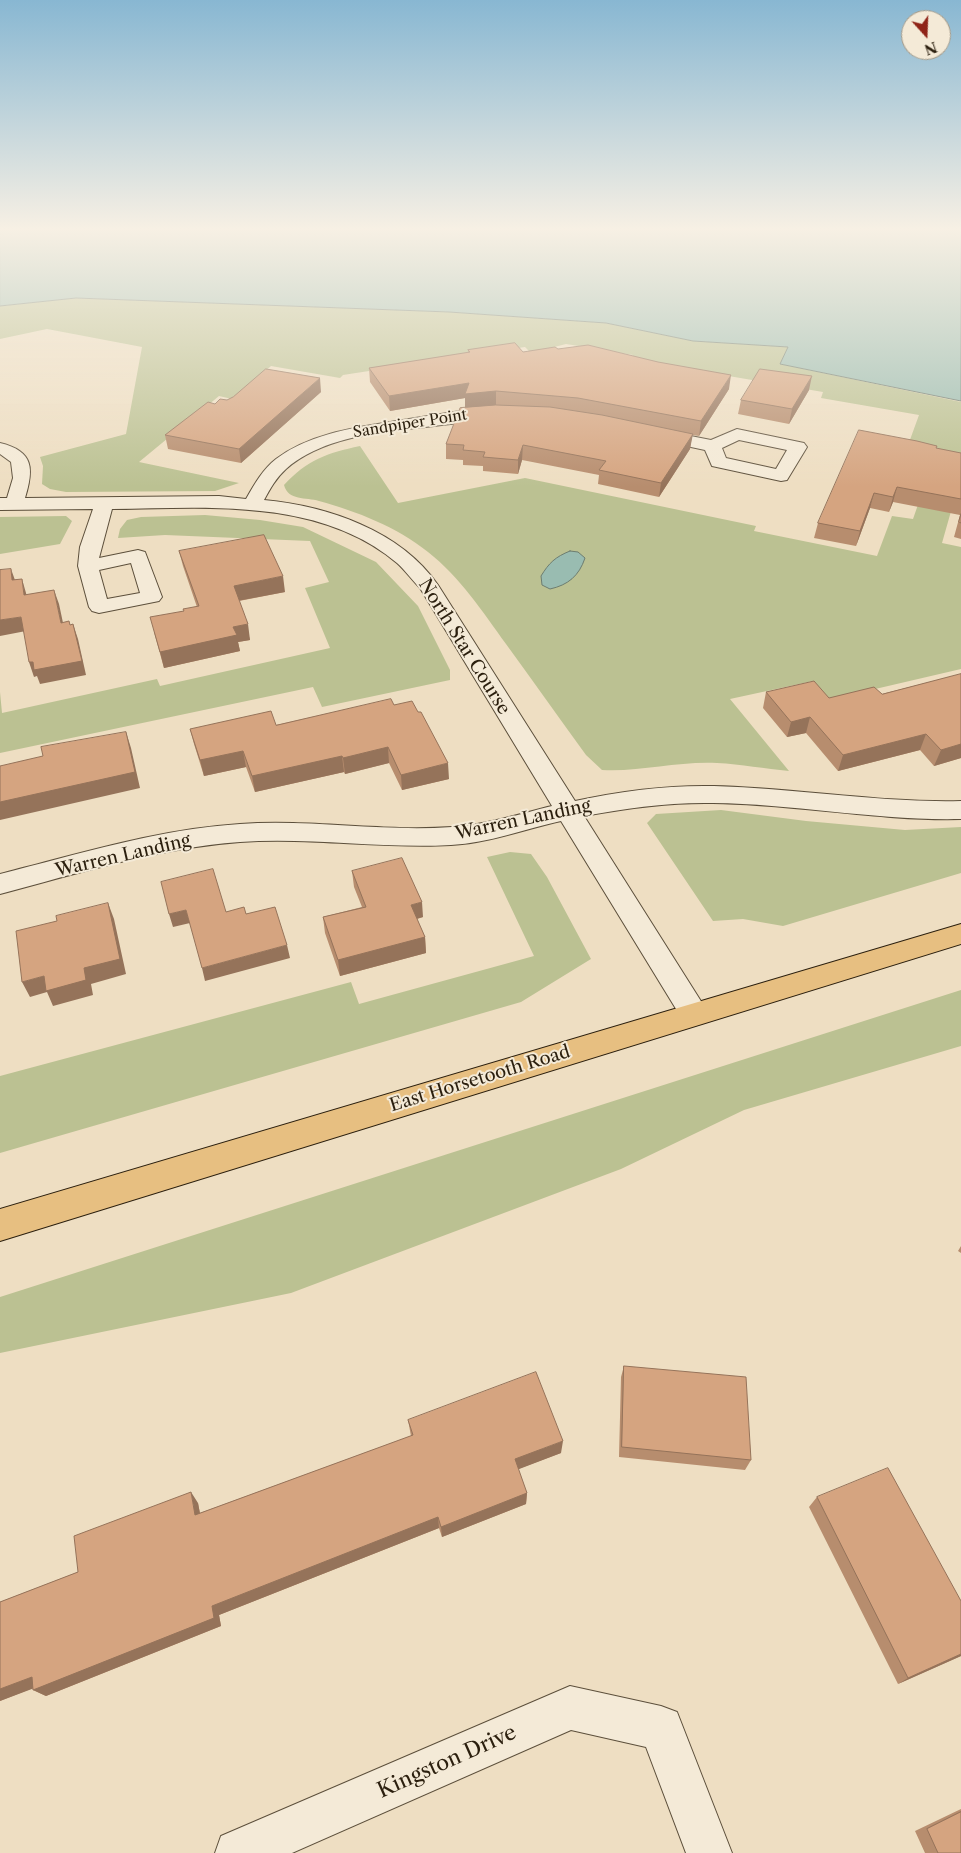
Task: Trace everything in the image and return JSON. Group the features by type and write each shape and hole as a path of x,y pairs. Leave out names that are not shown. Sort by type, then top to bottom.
{"main road":[{"name":"East Horsetooth Road","path":"0,1225 961,934"}],"street":[{"name":"Sandpiper Point","path":"252,504 281,464 301,451 321,442 344,435 466,414 515,412"},
{"path":"635,431 713,446"},
{"path":"0,448 11,452 20,459 24,470 7,504"},
{"path":"88,566 90,547 104,503"},
{"name":"North Star Course","path":"7,504 252,504 313,514 347,526 378,541 404,559 428,585 566,811 694,1014"},
{"name":"Warren Landing","path":"0,884 180,841 237,833 293,830 453,836 490,830 609,802 677,795 742,795 889,811 926,812 961,810"},
{"name":"Kingston Drive","path":"238,1853 570,1708 662,1728 709,1853"}],"green space":[{"path":"0,314 484,314 606,323 693,341 788,347 780,364 961,402 961,476 942,543 961,547 961,669 828,700 813,681 730,699 789,771 717,763 602,770 586,755 470,595 450,572 428,552 389,527 348,510 319,501 293,496 289,494 284,485 301,469 318,459 360,446 398,503 525,478 756,526 754,531 877,556 892,516 913,519 936,453 907,448 919,415 821,398 823,392 693,370 624,367 633,355 566,344 531,353 525,347 343,375 340,378 271,366 232,399 219,396 139,462 239,483 215,491 66,492 50,489 42,484 43,466 40,457 126,434 142,347 47,329 0,339"},
{"path":"205,515 260,520 303,527 376,562 418,606 450,670 450,680 322,707 313,687 0,753 0,692 2,713 157,679 160,686 330,648 305,588 329,582 310,541 165,535 118,538 120,529 127,520 141,517"},
{"path":"66,516 72,521 60,544 0,554 0,517"},
{"path":"721,810 806,821 905,830 961,827 961,873 783,926 743,919 713,921 647,823 656,814"},
{"path":"510,852 531,854 547,877 591,959 521,1002 0,1153 0,1076 351,982 359,1004 534,956 487,857"},
{"path":"961,990 961,1046 744,1110 621,1169 291,1293 0,1353 0,1297"}],"water":[{"path":"484,314 961,314 961,401 780,364 788,347 693,341 606,323"},
{"path":"570,551 578,552 585,558 576,575 562,585 550,589 542,585 541,576 547,567 556,558"}],"building":[{"path":"515,343 523,352 555,347 558,349 588,345 658,362 731,375 701,421 578,398 496,391 465,394 469,383 389,396 369,368"},
{"path":"266,369 320,378 239,449 165,435 208,402 215,404 220,399 227,400 233,397"},
{"path":"760,369 812,376 792,409 741,400"},
{"path":"496,405 550,407 602,415 693,434 661,483 599,470 606,461 523,445 518,460 483,457 485,452 463,450 464,445 446,444 460,408"},
{"path":"859,430 917,441 937,446 936,448 961,453 961,499 897,487 893,497 874,493 860,531 818,523"},
{"path":"264,535 283,576 234,586 248,624 233,627 237,635 160,652 150,617 184,611 183,609 199,606 179,551"},
{"path":"11,569 12,580 22,579 24,595 54,590 61,623 69,621 70,625 73,624 82,661 34,670 33,662 29,662 21,617 0,620 0,570"},
{"path":"961,674 961,744 941,750 926,734 843,755 810,717 791,722 766,692 814,681 829,698 874,687 882,694"},
{"path":"391,699 394,705 412,701 418,712 421,712 448,763 401,775 388,747 252,776 243,751 200,760 190,729 271,711 276,725"},
{"path":"126,732 135,772 0,802 0,766 43,756 41,747"},
{"path":"402,858 422,902 411,905 425,937 338,960 323,917 366,907 352,871"},
{"path":"213,869 226,912 244,907 246,914 275,907 287,945 202,968 186,910 169,914 161,882"},
{"path":"108,903 120,959 84,968 86,980 46,991 44,976 22,982 16,931 57,921 56,916"},
{"path":"624,1366 746,1377 751,1460 622,1447"},
{"path":"536,1372 563,1441 515,1459 527,1493 441,1527 438,1517 212,1606 214,1618 33,1690 32,1677 0,1689 0,1602 78,1572 74,1536 191,1492 195,1515 413,1435 408,1420"},
{"path":"888,1468 961,1601 961,1654 908,1678 817,1497"},
{"path":"961,1812 961,1853 938,1853 927,1829"}]}
